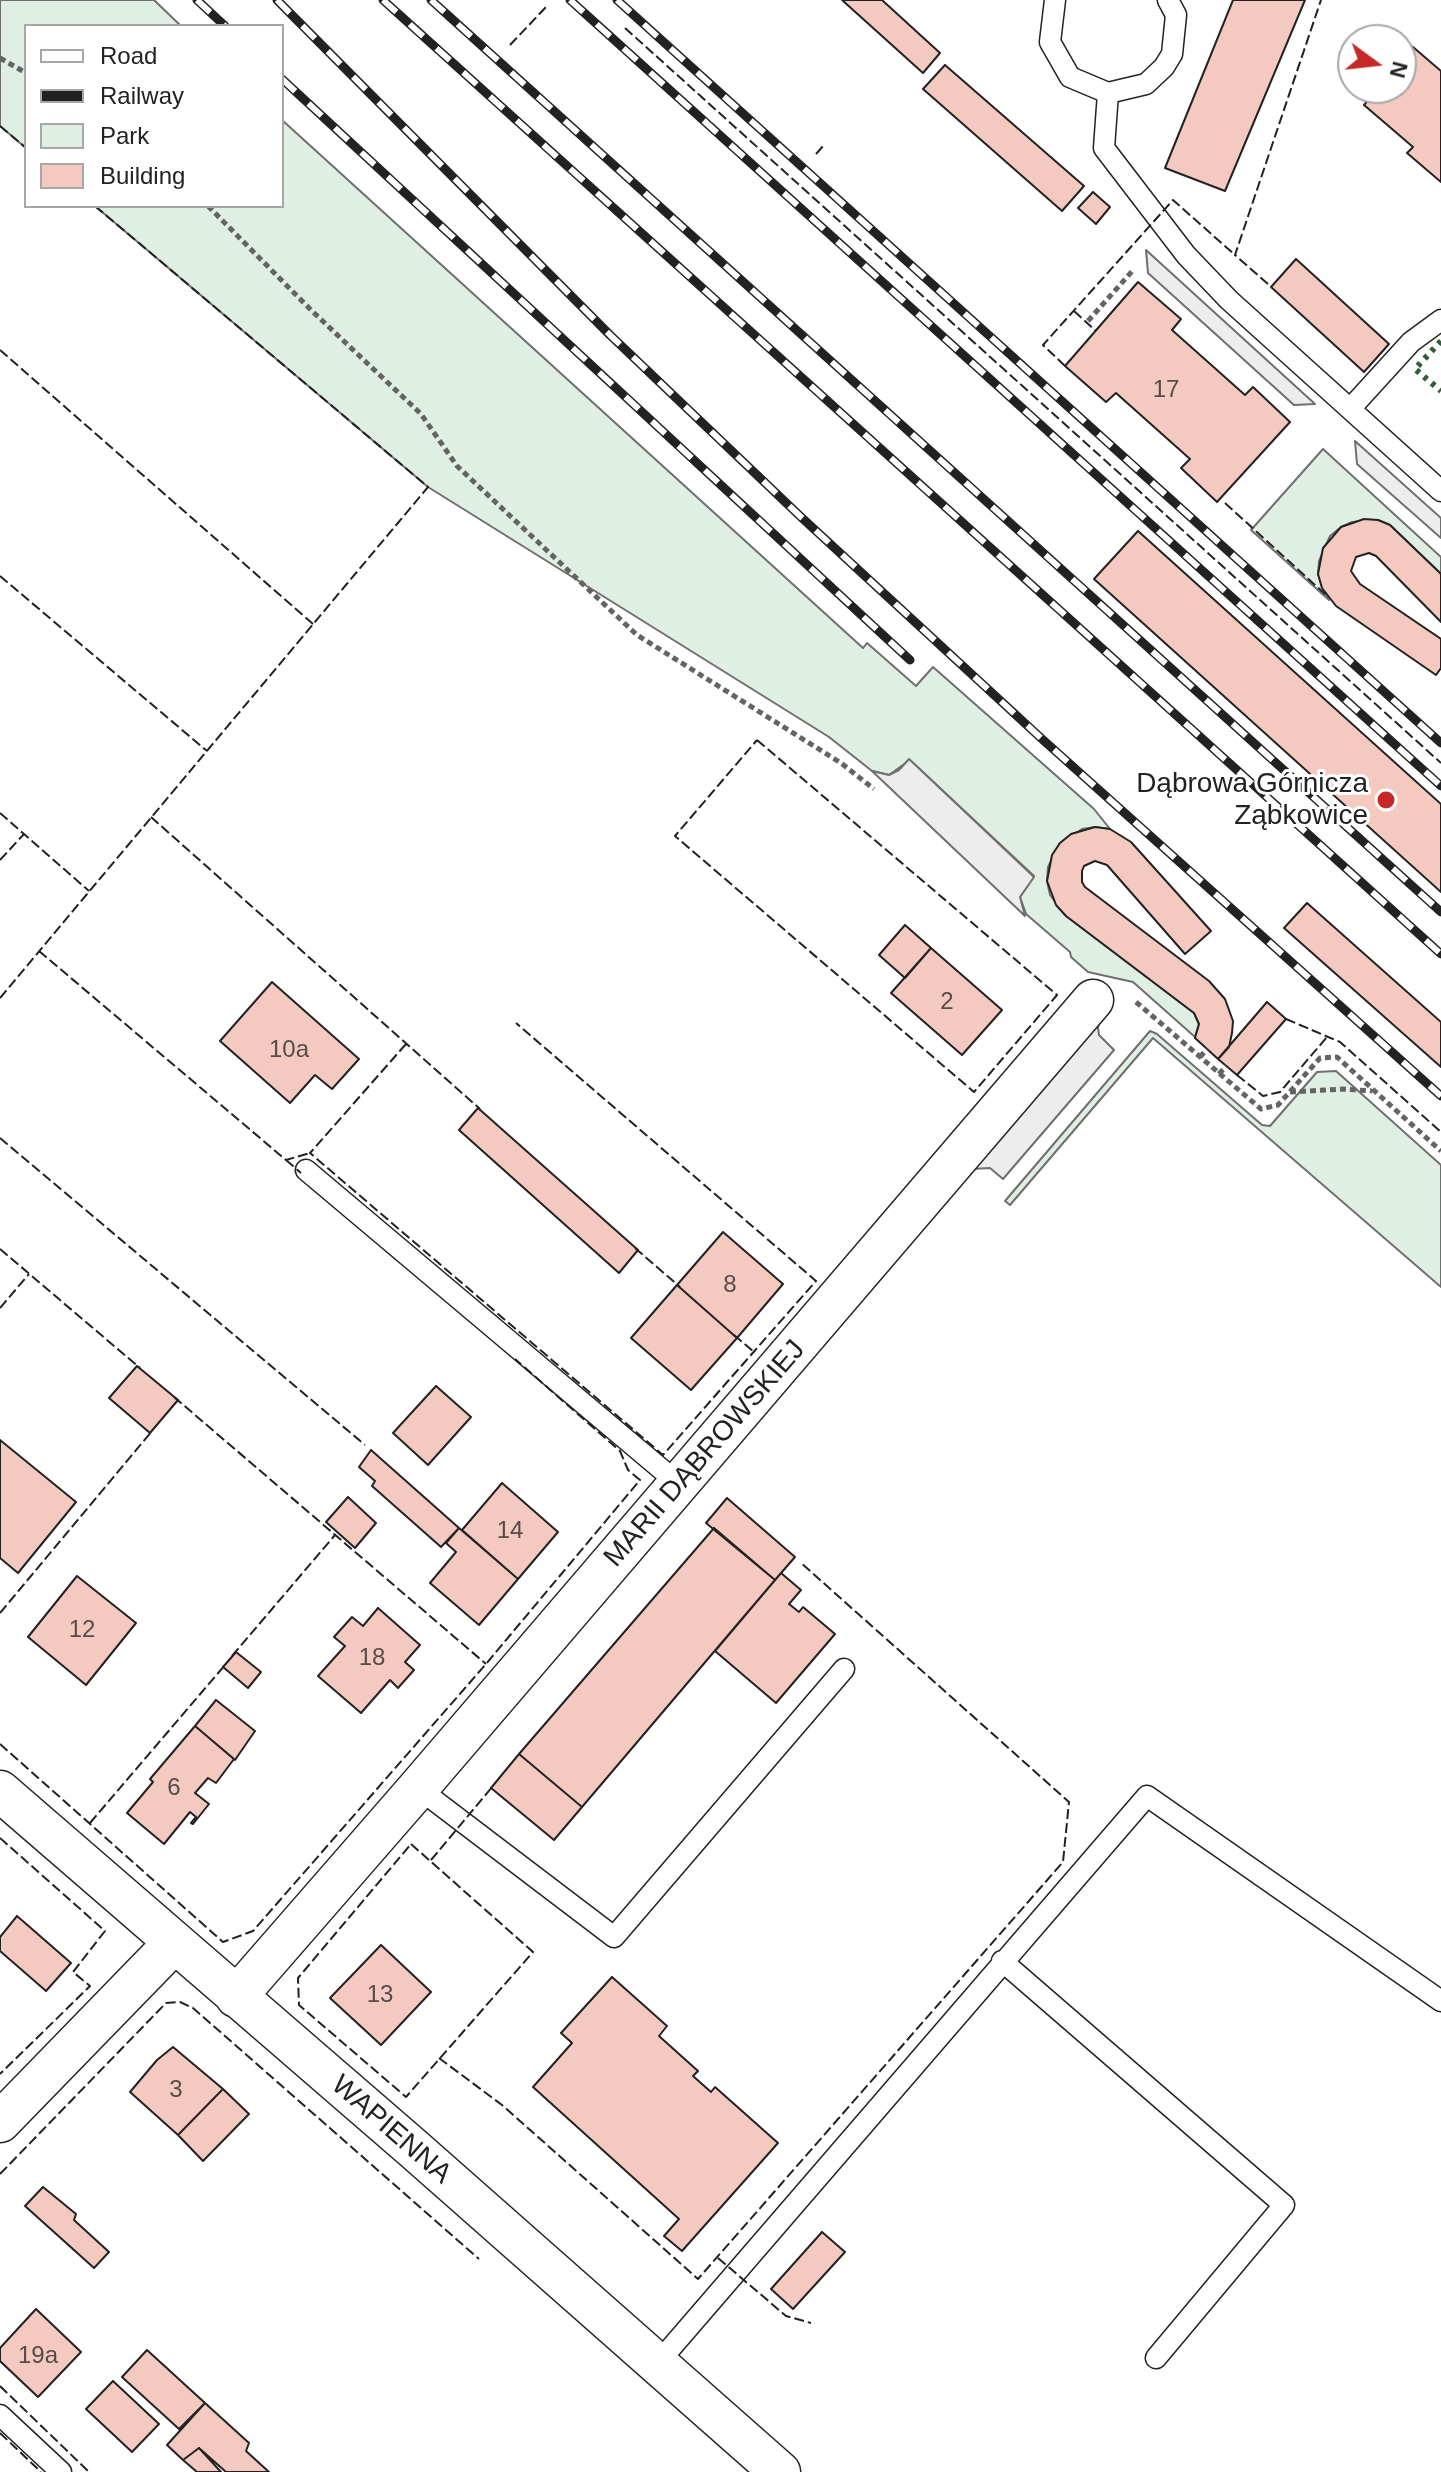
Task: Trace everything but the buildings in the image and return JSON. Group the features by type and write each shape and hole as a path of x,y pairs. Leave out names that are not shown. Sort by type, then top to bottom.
{"street":[{"name":"MARII DĄBROWSKIEJ","path":"236,1997 1093,1000"},
{"name":"WAPIENNA","path":"0,1791 415,2150 780,2472"},
{"path":"0,2122 174,1943"}],"lane":[{"path":"1054,0 1050,42 1070,77 1108,93 1146,84 1164,67 1172,54 1176,15 1168,0"},
{"path":"1108,93 1104,148 1173,239 1229,300 1441,491"},
{"path":"1350,409 1411,342 1441,320"},
{"path":"306,1170 679,1484"},
{"path":"418,1788 614,1937 844,1669"},
{"path":"657,2364 1147,1796 1441,2001"},
{"path":"1002,1961 1284,2205 1156,2358"},
{"path":"0,2415 61,2472"}],"path":[{"path":"0,58 24,72"},
{"path":"210,208 311,310 421,414 457,466 637,635 841,763 874,789"},
{"path":"1088,321 1134,269"},
{"path":"1093,1000 1102,991 1126,993 1261,1109 1278,1105 1320,1058 1337,1057 1441,1151"},
{"path":"1200,1057 1207,1049"},
{"path":"1219,1074 1226,1066"},
{"path":"1289,1092 1374,1091"}],"green space":[{"path":"0,0 154,0 179,24 24,24 24,146 0,126"},
{"path":"284,122 863,648 867,643 916,686 933,667 1094,809 1110,829 1082,829 1060,843 1048,867 1050,895 1066,916 1194,1013 1199,1024 1195,1037 1133,982 1088,972 1026,914 1020,897 1034,876 910,760 889,775 872,771 829,737 428,487 97,208 284,208"},
{"path":"1323,449 1441,557 1441,574 1390,525 1378,520 1352,522 1330,536 1319,561 1318,574 1329,600 1251,530"},
{"path":"1150,1031 1262,1125 1270,1126 1317,1072 1336,1071 1441,1165 1441,1287 1153,1038 1010,1205 1005,1201"}],"shaded area":[{"path":"1146,250 1315,404 1294,405 1148,273"},
{"path":"1355,441 1441,518 1441,538 1357,464"},
{"path":"909,759 1034,877 1020,897 1025,916 872,771 889,775"},
{"path":"1100,1015 1099,1035 1114,1050 1003,1179 990,1168 972,1169"}],"railway":[{"path":"197,0 223,24"},
{"path":"277,0 610,335 801,517 1042,739 1441,1096"},
{"path":"383,0 1441,954"},
{"path":"431,0 1441,912"},
{"path":"570,0 1441,786"},
{"path":"617,0 1441,743"},
{"path":"284,81 910,660"}],"hedge":[{"path":"1441,341 1415,369 1441,391"}],"fence":[{"path":"1268,284 1235,255 1321,0"},
{"path":"510,45 547,6"},
{"path":"625,28 1441,763"},
{"path":"0,126 24,146"},
{"path":"816,154 824,145"},
{"path":"1065,366 1043,345 1173,200 1235,255"},
{"path":"0,998 428,487 97,208"},
{"path":"1074,311 1096,331"},
{"path":"0,350 313,624"},
{"path":"1225,503 1326,595"},
{"path":"0,576 207,751"},
{"path":"757,740 1057,995 974,1092 675,836 757,740"},
{"path":"0,813 89,891"},
{"path":"151,817 480,1109"},
{"path":"0,860 24,834"},
{"path":"39,951 286,1160 310,1153"},
{"path":"1286,1019 1340,1042 1441,1132"},
{"path":"406,1044 310,1153 663,1455 816,1281 516,1023"},
{"path":"1237,1075 1263,1096 1280,1092 1327,1037"},
{"path":"0,1138 365,1445"},
{"path":"286,1160 301,1173"},
{"path":"635,1248 680,1287"},
{"path":"0,1249 140,1368"},
{"path":"0,1308 29,1274"},
{"path":"734,1335 754,1352"},
{"path":"0,1744 223,1942 253,1931 486,1664 640,1480 628,1470 620,1451 515,1359"},
{"path":"174,1397 486,1664"},
{"path":"0,1613 152,1431"},
{"path":"232,1656 335,1535"},
{"path":"439,2058 502,2105 698,2279 1063,1862 1069,1802 800,1562"},
{"path":"90,1823 225,1665"},
{"path":"431,1860 493,1786"},
{"path":"0,1838 105,1931 73,1972 90,1986 0,2074"},
{"path":"411,1844 533,1952 406,2097 299,2005 298,1978 411,1844"},
{"path":"0,2174 166,2003 180,2002 193,2008 479,2259"},
{"path":"718,2258 786,2316 811,2323"},
{"path":"0,2386 89,2472"},
{"path":"0,2433 41,2472"}],"place":[{"name":"Dąbrowa Górnicza Ząbkowice","path":"1386,800"}]}
